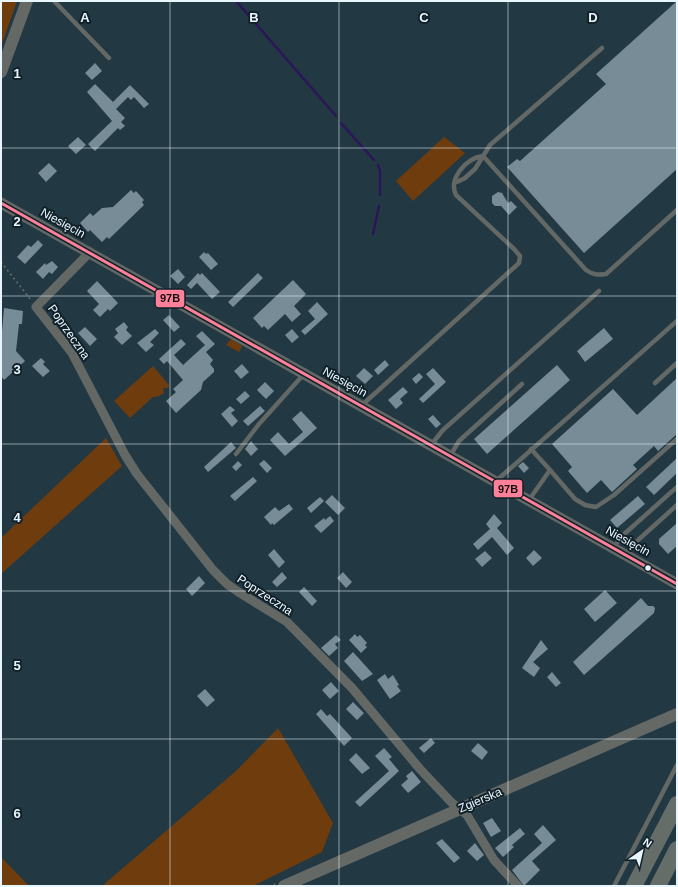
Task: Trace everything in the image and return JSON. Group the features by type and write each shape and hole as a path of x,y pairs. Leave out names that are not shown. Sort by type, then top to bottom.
{"highway":[{"path":"634,886 677,804"},
{"path":"658,886 677,850"}],"main road":[{"path":"1,72 27,1"},
{"name":"Zgierska","path":"284,886 677,714"}],"street":[{"name":"Niesięcin","path":"1,203 90,252 430,446 614,547 677,584"},
{"path":"36,307 90,252"},
{"name":"Poprzeczna","path":"36,307 72,353 124,455 137,474 213,570 236,590 287,622 352,688 420,769 466,815 494,860 518,886"}],"lane":[{"path":"54,1 109,58"},
{"path":"361,406 519,263 520,256 456,195 454,187 457,182 465,178 475,169 490,146 602,48"},
{"path":"457,182 456,177 458,172 472,159 483,156"},
{"path":"483,156 591,274 606,274 677,210"},
{"path":"430,446 443,430 599,291"},
{"path":"496,481 677,321"},
{"path":"655,383 677,363"},
{"path":"236,454 259,424 304,374"},
{"path":"450,456 459,442 522,384"},
{"path":"531,449 575,499 585,505 596,507 614,495 677,439"},
{"path":"529,500 550,470"},
{"path":"614,547 622,536 677,487"},
{"path":"628,555 636,542 677,505"},
{"path":"614,886 677,765"}],"path":[{"name":"Poprzeczna","path":"1,262 36,307"}],"shaded area":[{"path":"1,1 17,1 1,47"},
{"path":"444,137 465,153 413,201 396,181"},
{"path":"231,339 242,346 239,352 226,345"},
{"path":"153,366 169,385 168,388 163,388 164,393 153,397 130,418 114,401"},
{"path":"106,438 122,466 1,574 1,538"},
{"path":"278,728 333,823 322,852 253,886 102,886 237,770"},
{"path":"1,857 29,886 1,886"}],"building":[{"path":"677,1 677,169 584,253 507,167 517,159 520,161 606,84 596,74"},
{"path":"95,63 102,71 92,80 85,73"},
{"path":"95,84 113,102 130,85 149,104 144,108 134,97 131,100 128,97 116,109 125,118 121,122 125,126 120,130 118,128 95,151 88,144 112,121 87,92"},
{"path":"78,137 86,145 76,154 68,146"},
{"path":"49,163 57,171 46,182 38,173"},
{"path":"131,190 134,193 136,191 144,200 142,202 144,205 109,239 107,237 102,242 90,230 88,232 80,223 90,213 93,216 102,208 113,207"},
{"path":"498,192 502,193 508,203 511,201 517,207 509,215 501,206 495,206 492,203 492,196"},
{"path":"38,240 43,245 25,264 17,257 28,245 31,247"},
{"path":"204,252 206,254 208,253 218,264 211,270 199,257"},
{"path":"52,261 58,267 52,274 49,272 43,279 36,272 45,263 46,265"},
{"path":"178,269 185,277 178,284 170,276"},
{"path":"198,273 200,275 202,273 220,292 212,299 197,283 191,289 187,285"},
{"path":"258,273 263,278 233,307 228,302"},
{"path":"293,280 306,294 294,306 301,314 292,322 285,314 268,330 264,326 262,328 253,318"},
{"path":"97,281 118,303 110,311 108,309 100,317 93,310 99,304 87,291"},
{"path":"317,302 328,314 305,335 301,331 315,319 308,311"},
{"path":"4,308 23,311 22,324 19,324 16,351 25,361 4,380 1,376 1,344"},
{"path":"169,315 180,327 174,332 163,320"},
{"path":"124,322 128,327 126,330 132,336 122,345 114,337 118,333 115,329"},
{"path":"85,327 97,339 90,346 78,333"},
{"path":"604,328 613,339 585,362 577,351"},
{"path":"155,329 159,333 150,342 154,345 146,352 137,343"},
{"path":"292,329 299,337 292,343 285,335"},
{"path":"202,331 215,344 206,352 213,360 210,364 214,369 214,372 203,382 201,390 176,413 166,401 176,392 173,389 183,380 167,361 164,364 159,359 181,339 186,344 174,355 183,365 205,345 196,336"},
{"path":"41,358 45,362 43,364 50,371 43,377 32,366"},
{"path":"385,360 389,365 378,375 374,370"},
{"path":"242,364 249,372 241,379 234,371"},
{"path":"557,365 570,380 487,454 474,439"},
{"path":"364,368 373,376 365,384 356,376"},
{"path":"433,368 446,382 423,403 419,399 435,384 426,374"},
{"path":"419,373 423,377 416,384 412,379"},
{"path":"677,378 677,434 658,451 654,446 633,465 637,469 612,492 601,480 587,493 568,471 572,467 552,444 613,389 637,415"},
{"path":"265,382 274,391 266,399 257,390"},
{"path":"403,387 408,392 400,399 403,403 396,409 388,400"},
{"path":"245,391 250,396 241,404 236,399"},
{"path":"230,406 235,410 231,413 238,421 232,427 221,414"},
{"path":"260,406 265,411 248,426 243,421"},
{"path":"301,411 317,428 285,456 270,440 278,432 289,444 303,432 292,419"},
{"path":"433,415 441,424 436,428 428,419"},
{"path":"251,441 258,449 251,456 245,449"},
{"path":"231,442 236,448 208,472 204,467"},
{"path":"677,458 677,473 654,495 646,487"},
{"path":"264,460 272,468 267,473 259,464"},
{"path":"238,461 242,465 236,471 232,467"},
{"path":"523,462 529,468 524,473 518,466"},
{"path":"253,477 257,481 235,501 230,496"},
{"path":"332,495 345,508 338,515 325,502"},
{"path":"638,496 645,504 617,528 610,520"},
{"path":"320,497 324,501 311,513 307,508"},
{"path":"289,504 293,509 274,525 272,523 271,525 264,517 275,507 279,511"},
{"path":"494,514 502,523 497,528 514,548 507,555 492,537 478,550 473,544 490,529 486,524"},
{"path":"330,516 334,521 321,533 314,526 324,518 325,520"},
{"path":"677,523 677,546 668,554 659,544 659,539"},
{"path":"274,549 285,562 279,568 268,555"},
{"path":"534,550 542,558 533,566 526,558"},
{"path":"485,551 492,558 482,567 475,559"},
{"path":"282,572 287,578 277,587 272,582"},
{"path":"343,572 352,582 346,588 337,578"},
{"path":"199,576 205,583 192,596 186,589"},
{"path":"304,587 317,601 312,606 299,592"},
{"path":"605,590 617,603 595,622 584,609"},
{"path":"641,598 648,606 653,606 655,608 654,613 584,675 573,662"},
{"path":"355,634 357,637 360,635 367,643 365,645 367,647 361,653 349,640"},
{"path":"336,635 341,640 335,644 338,648 329,656 321,648"},
{"path":"541,640 548,649 533,662 540,668 534,677 522,668"},
{"path":"353,652 373,674 362,681 344,661"},
{"path":"552,672 561,683 556,687 547,677"},
{"path":"385,674 388,679 393,675 399,685 397,686 401,691 390,699 377,680"},
{"path":"331,682 339,691 330,699 322,690"},
{"path":"205,689 215,700 207,707 197,696"},
{"path":"353,702 364,713 357,720 346,709"},
{"path":"321,709 327,716 330,714 352,738 344,746 316,714"},
{"path":"431,738 435,743 424,753 419,748"},
{"path":"478,743 488,752 482,760 471,751"},
{"path":"384,748 392,757 389,759 399,771 360,807 355,802 389,771 375,756"},
{"path":"356,753 370,768 362,774 349,760"},
{"path":"412,771 421,782 408,793 401,785 408,779 406,776"},
{"path":"492,818 501,831 491,837 483,823"},
{"path":"543,825 556,840 532,861 540,870 524,886 512,870 542,843 534,834"},
{"path":"520,828 525,834 512,845 514,847 503,857 495,848"},
{"path":"442,839 460,858 454,863 436,843"},
{"path":"475,843 484,855 477,861 467,851"}],"waterway":[{"path":"236,1 336,116"},
{"path":"341,123 374,160"},
{"path":"378,165 380,171 380,195"},
{"path":"373,234 379,206"}],"transit line":[{"name":"97B","path":"1,203 677,584"}]}
